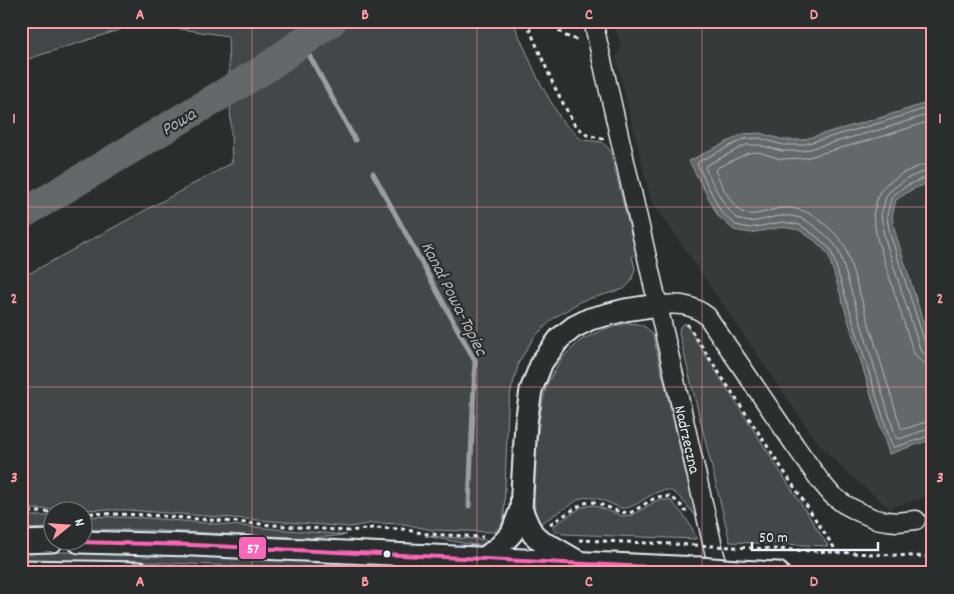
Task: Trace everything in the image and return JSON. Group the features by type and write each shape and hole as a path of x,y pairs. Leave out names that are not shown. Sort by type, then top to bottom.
{"main road":[{"path":"484,559 512,533 521,509 526,423 531,390 542,362 560,338 574,327 590,319 658,304"},
{"path":"521,509 533,534 543,543 554,547 579,562"},
{"path":"21,542 42,541"},
{"path":"92,542 193,544 778,573"},
{"path":"21,572 140,573"}],"street":[{"name":"Nadrzeczna","path":"593,21 719,571"},
{"path":"658,304 690,306 700,310 707,316 820,482 832,495 844,504 875,519 897,522 916,520"}],"path":[{"path":"526,21 554,86 574,124 587,135 603,139 620,136"},
{"path":"546,21 566,36 600,48"},
{"path":"685,320 837,552"},
{"path":"533,534 584,503 594,502 625,514 659,496 669,496 676,499 687,512"},
{"path":"21,512 42,512"},
{"path":"92,512 148,515 348,531 373,528 402,529 428,534 486,537"},
{"path":"725,539 727,547"},
{"path":"576,540 933,558"}],"shaded area":[{"path":"21,21 514,21 539,81 562,121 582,140 602,142 610,150 636,254 632,256 635,269 631,282 624,289 581,301 554,318 534,337 519,362 508,406 504,515 502,524 494,532 432,530 404,524 373,523 350,527 128,510 92,510 92,502 42,502 42,509 21,509 21,278 232,163 228,36 141,23 28,59 21,74"},
{"path":"613,21 933,21 933,495 889,508 846,472 817,442 651,200 616,58 621,46"},
{"path":"628,323 642,326 653,335 696,516 678,495 668,490 654,493 627,508 620,508 594,498 581,498 540,524 535,513 534,499 537,438 547,384 561,359 581,340 605,329"},
{"path":"685,323 828,546 730,542 679,333 680,327"},
{"path":"658,500 670,500 689,523 696,539 563,534 553,529 553,526 582,507 593,505 622,516 632,515"},
{"path":"21,516 42,516 42,528 21,529"},
{"path":"92,516 147,518 346,535 313,538 92,529"},
{"path":"425,536 493,540 481,545 474,545"},
{"path":"21,552 104,552 563,573 382,573 125,561 21,560"}],"water":[{"path":"933,101 933,181 911,190 896,200 892,216 895,232 933,353 933,439 889,454 828,254 814,240 799,230 783,227 750,233 734,230 718,216 689,161 743,134 760,133 784,140 801,140"}],"waterway":[{"name":"Powa","path":"21,215 266,68 332,21"},
{"name":"Kanał Powa-Topiec","path":"302,42 355,140"},
{"name":"Kanał Powa-Topiec","path":"373,173 475,361 469,506"}],"transit line":[{"name":"57","path":"92,542 193,545 773,573"},
{"name":"57","path":"21,571 120,573"}]}
